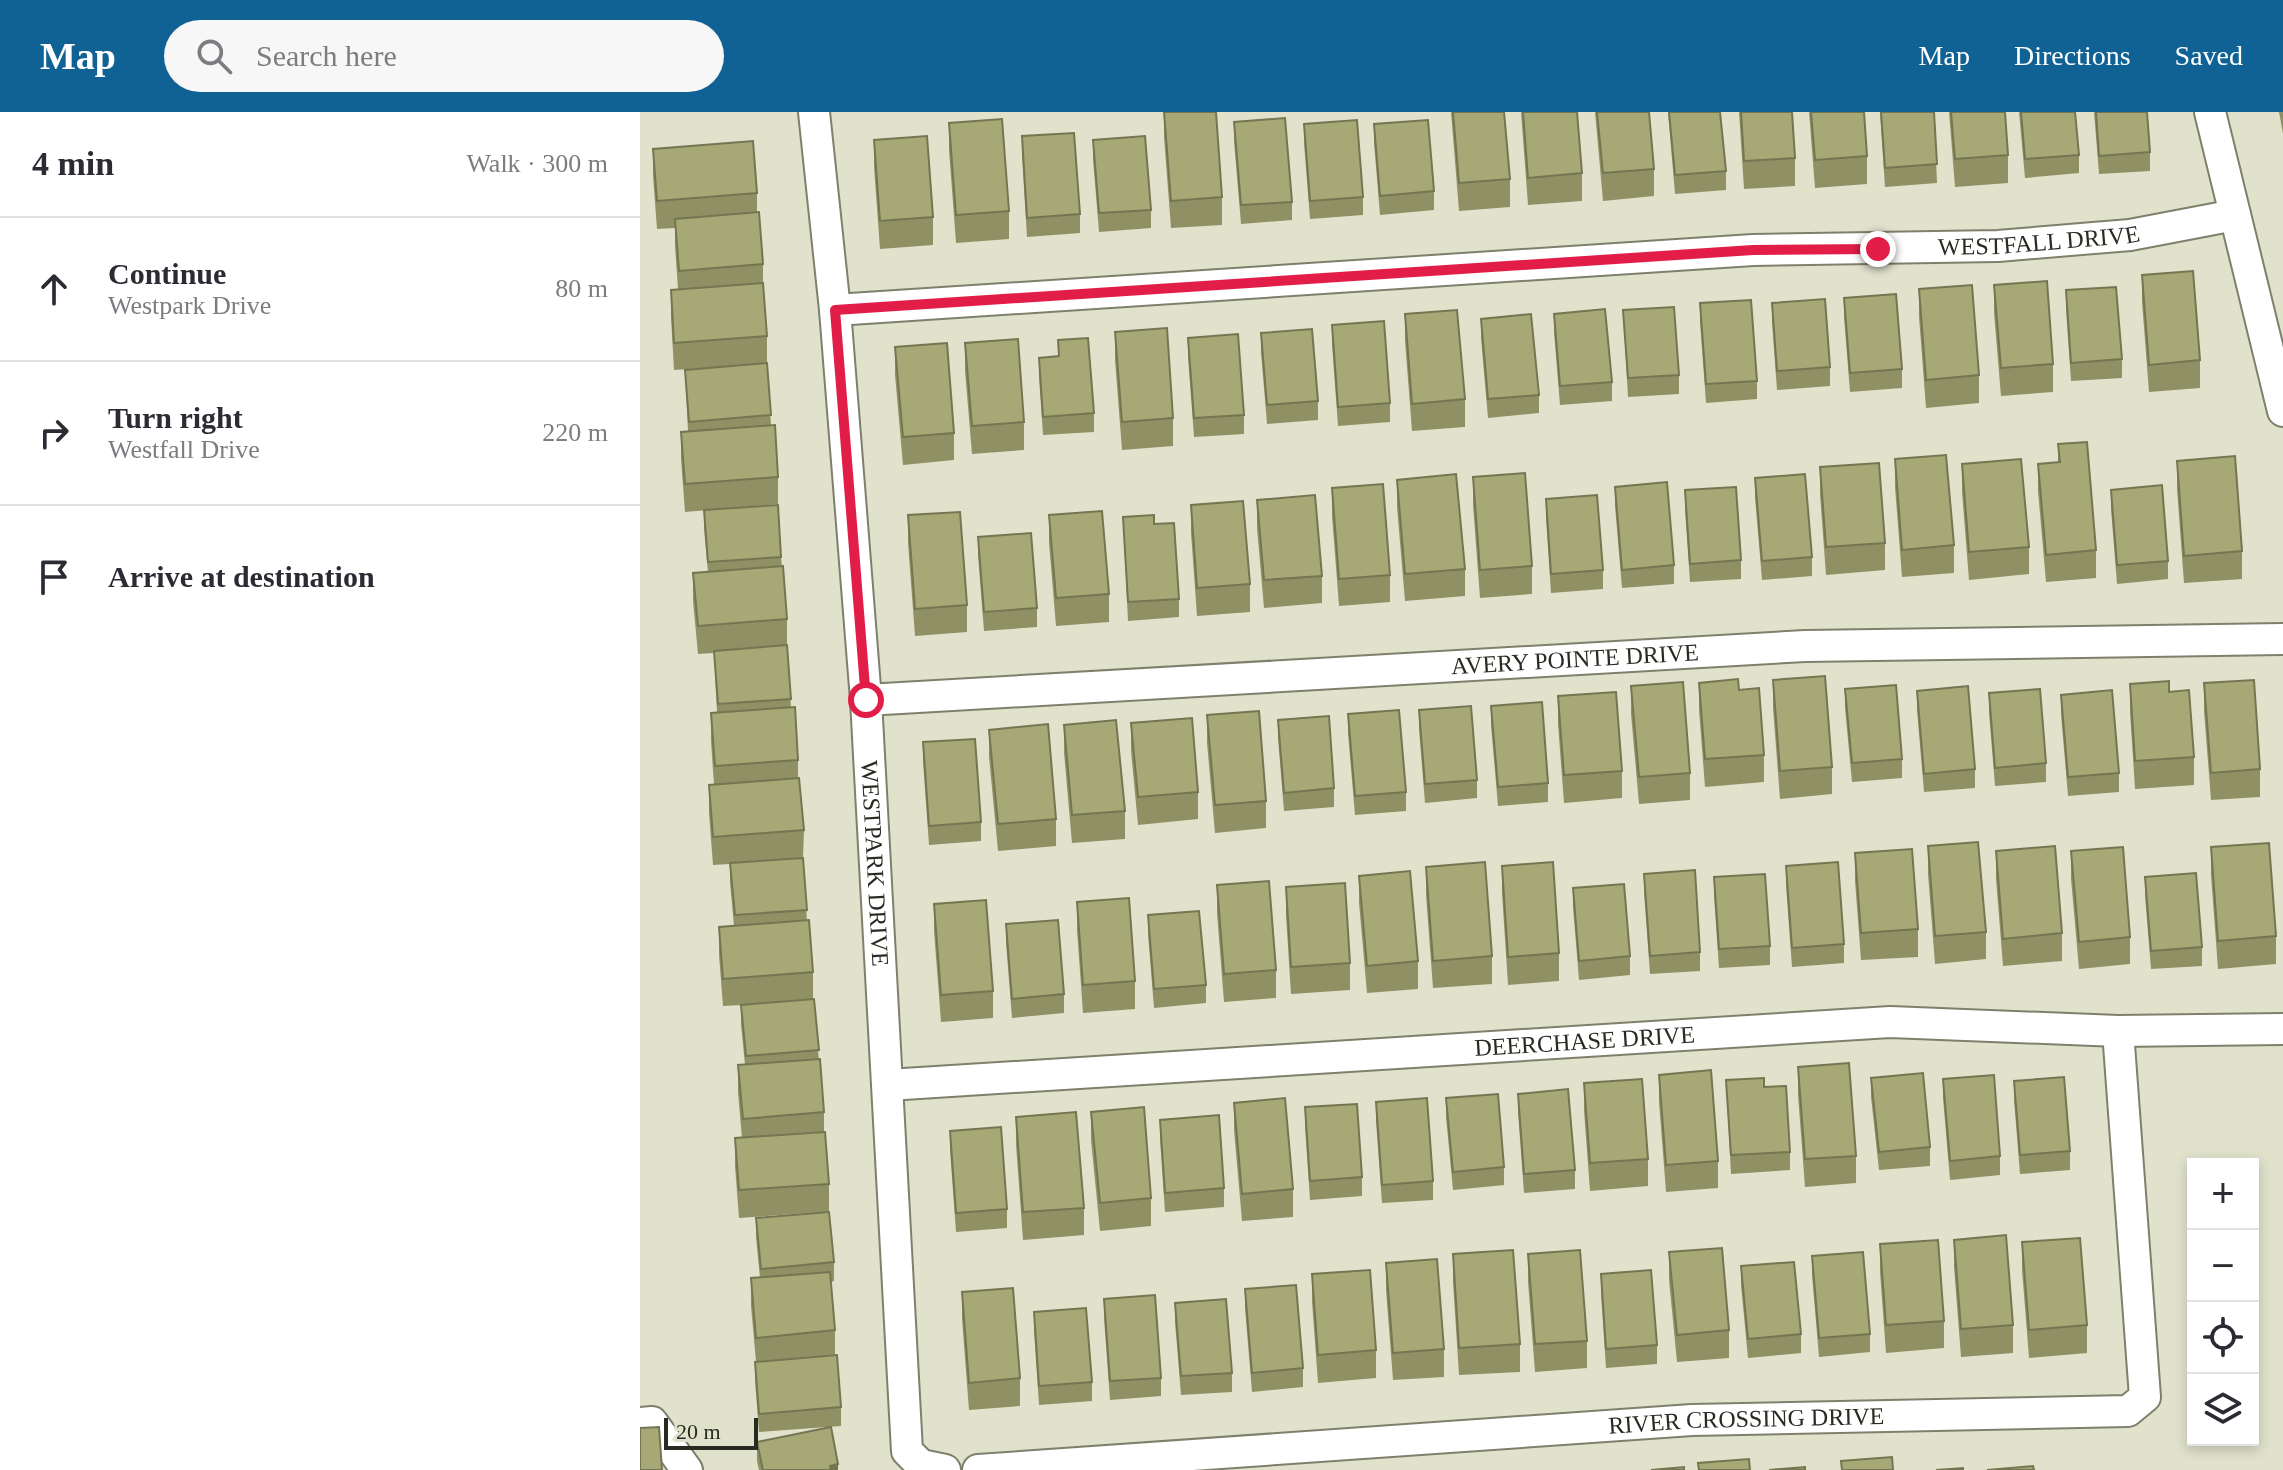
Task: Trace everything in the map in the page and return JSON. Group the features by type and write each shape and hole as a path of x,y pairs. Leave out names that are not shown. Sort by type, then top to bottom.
{"street":[{"name":"WESTPARK DRIVE","path":"814,112 835,310 866,700 907,1451 933,1467"},
{"path":"2210,112 2283,411"},
{"name":"WESTFALL DRIVE","path":"835,310 1753,250 1998,246 2130,235 2235,215"},
{"name":"AVERY POINTE DRIVE","path":"866,700 1805,646 2283,639"},
{"name":"DEERCHASE DRIVE","path":"888,1085 1874,1023 2118,1031 2283,1029"},
{"name":"RIVER CROSSING DRIVE","path":"978,1470 1692,1420 2128,1411 2145,1397 2118,1031"},
{"path":"640,1423 652,1422 687,1470"}],"building":[{"path":"1164,112 1216,112 1222,197 1171,201"},
{"path":"1453,112 1504,112 1510,179 1459,183"},
{"path":"1523,112 1577,112 1582,173 1528,178"},
{"path":"1597,112 1649,112 1654,169 1603,173"},
{"path":"1669,112 1720,112 1726,171 1675,175"},
{"path":"1741,112 1792,112 1795,158 1744,161"},
{"path":"1811,112 1864,112 1867,156 1815,160"},
{"path":"1881,112 1934,112 1937,164 1885,168"},
{"path":"1951,112 2005,112 2008,155 1955,159"},
{"path":"2021,112 2075,112 2079,155 2025,159"},
{"path":"2096,112 2147,112 2150,152 2099,156"},
{"path":"1285,118 1292,202 1241,205 1234,122"},
{"path":"1002,119 1009,211 956,215 949,123"},
{"path":"1357,120 1363,197 1310,201 1304,124"},
{"path":"1428,120 1434,191 1380,196 1374,124"},
{"path":"1074,133 1080,214 1027,218 1022,136"},
{"path":"927,136 933,217 880,221 874,140"},
{"path":"1145,136 1151,210 1099,213 1093,140"},
{"path":"753,141 757,193 657,201 653,149"},
{"path":"759,212 763,264 679,271 675,219"},
{"path":"2193,271 2200,360 2149,365 2142,275"},
{"path":"2047,281 2053,364 2001,368 1994,285"},
{"path":"763,283 767,336 674,343 671,290"},
{"path":"1972,285 1979,375 1926,380 1919,289"},
{"path":"2116,287 2122,359 2071,363 2066,290"},
{"path":"1896,294 1902,369 1850,373 1844,298"},
{"path":"1825,299 1830,367 1777,371 1772,303"},
{"path":"1751,300 1757,381 1706,384 1700,303"},
{"path":"1674,307 1679,375 1628,378 1623,310"},
{"path":"1605,309 1612,382 1560,386 1554,314"},
{"path":"1457,310 1465,399 1412,404 1405,314"},
{"path":"1531,314 1539,395 1488,399 1481,319"},
{"path":"1384,321 1390,403 1338,407 1332,325"},
{"path":"1167,328 1173,418 1122,422 1115,332"},
{"path":"1312,329 1318,401 1267,405 1261,333"},
{"path":"1238,334 1244,415 1194,418 1188,338"},
{"path":"1088,338 1094,413 1043,417 1039,358 1059,356 1058,340"},
{"path":"1018,339 1024,422 972,426 965,343"},
{"path":"947,343 954,433 903,437 895,347"},
{"path":"767,363 771,415 689,422 685,370"},
{"path":"775,425 778,477 685,484 681,432"},
{"path":"2087,442 2096,550 2046,555 2038,464 2060,462 2058,444"},
{"path":"1946,455 1954,545 1902,550 1895,459"},
{"path":"2235,456 2242,551 2184,556 2177,461"},
{"path":"2021,459 2029,547 1969,552 1962,464"},
{"path":"1879,463 1885,543 1826,547 1820,467"},
{"path":"1525,473 1532,566 1480,570 1473,477"},
{"path":"1456,474 1465,569 1405,574 1397,480"},
{"path":"1805,474 1812,557 1762,561 1755,478"},
{"path":"1667,482 1674,565 1622,570 1615,487"},
{"path":"1383,484 1390,575 1339,579 1332,488"},
{"path":"2162,485 2168,561 2117,565 2111,490"},
{"path":"1736,487 1741,560 1690,564 1685,490"},
{"path":"1315,495 1322,576 1264,580 1257,500"},
{"path":"1597,495 1603,570 1551,574 1546,499"},
{"path":"1243,501 1250,584 1197,588 1191,505"},
{"path":"778,505 781,557 708,562 704,510"},
{"path":"1102,511 1109,594 1056,598 1049,515"},
{"path":"960,512 967,605 915,609 908,515"},
{"path":"1154,515 1154,524 1174,523 1179,599 1128,602 1123,517"},
{"path":"1031,533 1037,608 984,612 978,537"},
{"path":"783,566 787,619 698,626 693,573"},
{"path":"787,645 791,699 718,704 714,651"},
{"path":"1825,676 1832,767 1780,771 1773,680"},
{"path":"1738,679 1739,690 1759,688 1764,755 1705,759 1699,683"},
{"path":"2254,680 2260,769 2211,773 2204,683"},
{"path":"2169,681 2169,692 2189,690 2194,757 2135,761 2130,684"},
{"path":"1683,682 1690,773 1639,777 1631,686"},
{"path":"1896,685 1902,759 1852,763 1845,689"},
{"path":"1968,686 1975,769 1924,774 1917,691"},
{"path":"2040,689 2046,763 1995,768 1989,693"},
{"path":"2112,690 2119,773 2068,777 2061,695"},
{"path":"1616,692 1622,771 1564,775 1558,696"},
{"path":"1542,702 1548,783 1498,787 1491,706"},
{"path":"1471,706 1477,780 1425,784 1419,710"},
{"path":"795,707 798,760 715,766 711,713"},
{"path":"1399,710 1406,792 1355,796 1348,714"},
{"path":"1259,711 1266,801 1215,805 1207,715"},
{"path":"1329,716 1334,788 1284,793 1278,720"},
{"path":"1192,718 1198,792 1138,797 1131,723"},
{"path":"1116,720 1125,811 1072,815 1064,725"},
{"path":"1048,724 1056,819 998,824 989,730"},
{"path":"975,739 981,822 929,826 923,742"},
{"path":"799,778 804,830 713,837 709,785"},
{"path":"1978,842 1986,932 1935,936 1928,846"},
{"path":"2269,843 2276,936 2218,941 2211,847"},
{"path":"2055,846 2062,933 2003,939 1996,851"},
{"path":"2123,847 2130,937 2079,942 2071,851"},
{"path":"1912,849 1918,929 1861,933 1855,853"},
{"path":"803,858 807,910 735,915 730,863"},
{"path":"1485,862 1492,956 1433,961 1426,867"},
{"path":"1553,862 1559,953 1508,957 1502,866"},
{"path":"1838,862 1844,944 1792,948 1786,866"},
{"path":"1695,870 1700,952 1650,956 1644,874"},
{"path":"1410,871 1418,961 1367,966 1359,876"},
{"path":"2196,873 2202,947 2151,951 2145,877"},
{"path":"1765,874 1770,946 1719,949 1714,877"},
{"path":"1269,881 1276,970 1224,974 1217,885"},
{"path":"1345,883 1350,963 1291,967 1286,887"},
{"path":"1624,884 1630,956 1579,961 1573,888"},
{"path":"1129,898 1135,981 1083,985 1077,902"},
{"path":"986,900 993,991 941,995 934,904"},
{"path":"1199,911 1206,985 1154,989 1148,915"},
{"path":"809,920 813,972 723,979 719,927"},
{"path":"1058,920 1064,994 1012,999 1006,924"},
{"path":"814,999 819,1050 746,1056 741,1005"},
{"path":"820,1059 824,1112 743,1119 738,1065"},
{"path":"1849,1063 1856,1156 1805,1159 1798,1067"},
{"path":"1711,1070 1718,1161 1666,1165 1659,1075"},
{"path":"1923,1073 1930,1147 1879,1152 1871,1078"},
{"path":"1994,1075 2000,1156 1950,1161 1943,1079"},
{"path":"2064,1077 2070,1151 2020,1155 2014,1081"},
{"path":"1764,1078 1764,1087 1786,1086 1790,1152 1731,1155 1726,1080"},
{"path":"1642,1079 1648,1159 1590,1163 1584,1083"},
{"path":"1568,1089 1575,1170 1524,1174 1518,1094"},
{"path":"1498,1094 1504,1167 1453,1172 1446,1098"},
{"path":"1285,1098 1293,1189 1242,1194 1234,1103"},
{"path":"1427,1098 1433,1181 1382,1185 1376,1102"},
{"path":"1357,1104 1362,1177 1310,1181 1305,1107"},
{"path":"1144,1107 1151,1198 1100,1203 1091,1112"},
{"path":"1076,1112 1084,1208 1023,1212 1016,1117"},
{"path":"1219,1115 1224,1188 1165,1193 1160,1120"},
{"path":"1001,1127 1007,1209 956,1213 950,1131"},
{"path":"825,1132 829,1184 739,1190 735,1138"},
{"path":"829,1212 834,1262 761,1269 756,1218"},
{"path":"2006,1235 2013,1325 1961,1329 1954,1240"},
{"path":"2080,1238 2087,1325 2029,1330 2022,1242"},
{"path":"1938,1240 1944,1321 1886,1325 1880,1244"},
{"path":"1722,1248 1729,1330 1677,1335 1669,1252"},
{"path":"1513,1250 1520,1344 1459,1348 1453,1254"},
{"path":"1580,1250 1587,1341 1535,1344 1528,1254"},
{"path":"1863,1252 1870,1334 1819,1338 1812,1256"},
{"path":"1437,1259 1444,1349 1393,1353 1386,1263"},
{"path":"1794,1262 1801,1334 1748,1339 1741,1266"},
{"path":"1370,1270 1376,1350 1318,1355 1312,1274"},
{"path":"1651,1270 1657,1345 1606,1349 1601,1274"},
{"path":"830,1272 835,1330 756,1338 751,1278"},
{"path":"1296,1285 1303,1368 1252,1373 1245,1289"},
{"path":"1013,1288 1020,1378 969,1383 962,1292"},
{"path":"1155,1295 1161,1378 1110,1381 1104,1299"},
{"path":"1226,1299 1232,1373 1181,1376 1175,1303"},
{"path":"1086,1308 1092,1382 1039,1386 1034,1312"},
{"path":"837,1355 841,1407 759,1414 755,1362"},
{"path":"659,1427 662,1470 640,1470 640,1428"},
{"path":"831,1427 838,1464 830,1466 831,1470 763,1470 757,1442"},
{"path":"1892,1457 1893,1470 1842,1470 1841,1461"},
{"path":"1749,1459 1750,1470 1699,1470 1698,1463"},
{"path":"2033,1466 2034,1470 1987,1470"},
{"path":"1684,1467 1684,1470 1651,1470"},
{"path":"1805,1467 1805,1470 1769,1470"}],"route":[{"path":"866,700 835,310 1630,261 1753,250 1878,249"}]}
